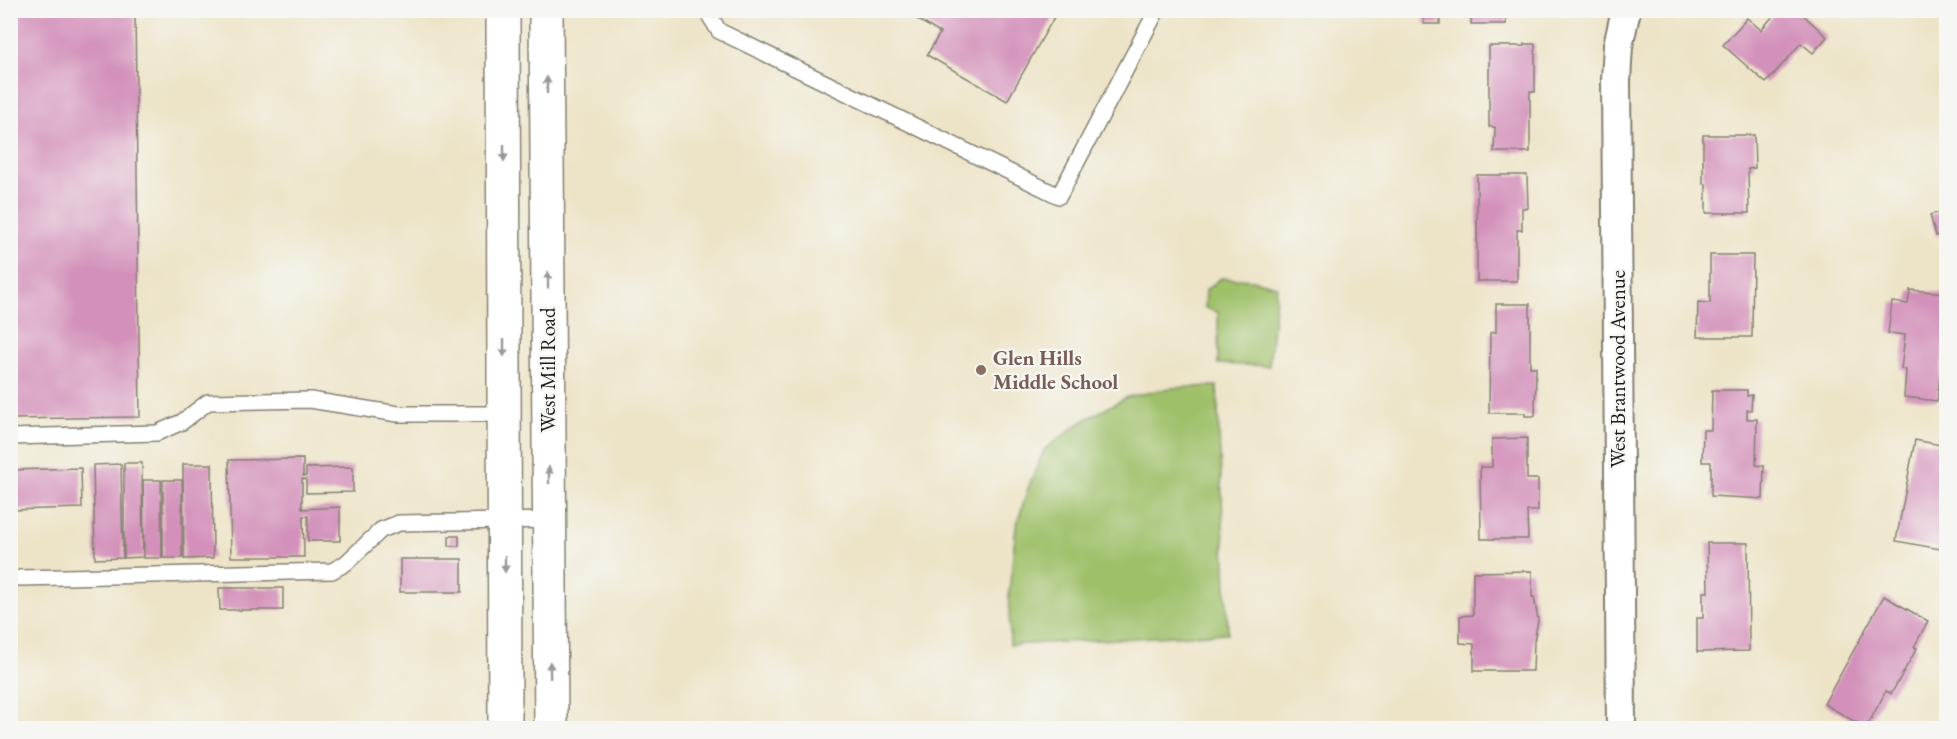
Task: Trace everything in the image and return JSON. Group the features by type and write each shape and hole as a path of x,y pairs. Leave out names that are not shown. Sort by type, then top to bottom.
{"main road":[{"name":"West Mill Road","path":"503,10 505,729"},
{"name":"West Mill Road","path":"546,10 551,729"}],"street":[{"name":"West Brantwood Avenue","path":"1621,729 1616,80 1618,46 1626,10"}],"lane":[{"path":"706,10 719,32 1059,196 1157,10"},
{"path":"10,437 157,433 182,422 208,402 310,400 398,414 504,414"},
{"path":"20,578 332,570 346,563 381,530 399,523 549,520"}],"green space":[{"path":"1221,278 1253,280 1277,286 1269,366 1218,364 1218,312 1205,308 1206,290"},
{"path":"1217,386 1228,633 1010,645 1009,593 1016,527 1028,488 1044,450 1081,422 1127,397 1170,388"}],"building":[{"path":"10,10 135,10 140,417 10,419"},
{"path":"902,10 1058,10 1007,101 927,55 940,33"},
{"path":"1423,10 1440,10 1440,24 1424,24"},
{"path":"1472,10 1506,10 1506,24 1471,24"},
{"path":"1772,10 1798,10 1827,37 1813,53 1801,43 1766,83 1723,45 1747,18 1761,30 1774,15"},
{"path":"1885,10 1918,10 1918,13 1885,14"},
{"path":"1524,44 1535,44 1535,92 1530,91 1530,152 1494,152 1495,127 1489,127 1489,46 1524,46"},
{"path":"1703,135 1754,135 1755,168 1748,169 1749,213 1706,213 1706,184 1703,184"},
{"path":"1477,175 1527,175 1528,208 1522,208 1522,230 1517,230 1517,281 1477,281"},
{"path":"1946,210 1946,233 1936,236 1930,215"},
{"path":"1710,255 1753,255 1752,337 1697,337 1698,302 1710,303"},
{"path":"1910,290 1946,293 1946,340 1937,401 1904,397 1906,370 1901,369 1905,335 1888,333 1892,302 1908,304"},
{"path":"1496,304 1530,304 1530,367 1536,367 1535,416 1525,416 1525,413 1489,413 1490,333 1496,332"},
{"path":"1712,390 1747,390 1747,396 1752,395 1751,410 1747,410 1747,419 1757,419 1756,465 1764,466 1763,499 1711,496 1711,462 1702,462 1703,430 1711,430"},
{"path":"1527,438 1527,479 1538,479 1538,511 1527,511 1528,539 1481,539 1480,467 1492,467 1492,439"},
{"path":"1915,440 1946,446 1946,512 1940,549 1896,541"},
{"path":"303,459 303,476 306,476 306,468 353,467 353,492 306,493 306,479 302,479 302,509 340,507 340,541 308,541 308,516 303,516 304,557 231,557 229,460"},
{"path":"124,463 142,463 143,557 124,558"},
{"path":"121,464 123,558 95,559 93,465"},
{"path":"183,464 212,464 213,558 184,559"},
{"path":"81,468 82,508 10,510 10,470"},
{"path":"143,480 161,480 162,558 144,558"},
{"path":"163,480 182,480 182,558 163,558"},
{"path":"449,536 459,536 459,546 449,546"},
{"path":"1707,543 1748,543 1749,651 1697,652 1697,618 1703,618 1703,592 1708,592"},
{"path":"400,559 462,559 462,592 400,592"},
{"path":"1532,571 1532,597 1534,597 1538,620 1534,642 1533,671 1474,671 1474,644 1460,643 1460,616 1473,615 1473,572"},
{"path":"219,588 283,588 283,610 220,610"},
{"path":"1884,596 1928,621 1914,647 1917,648 1891,694 1886,691 1866,728 1824,704"},
{"path":"407,726 443,726 443,728 407,728"}],"place":[{"name":"Glen Hills Middle School","path":"981,370"}]}
